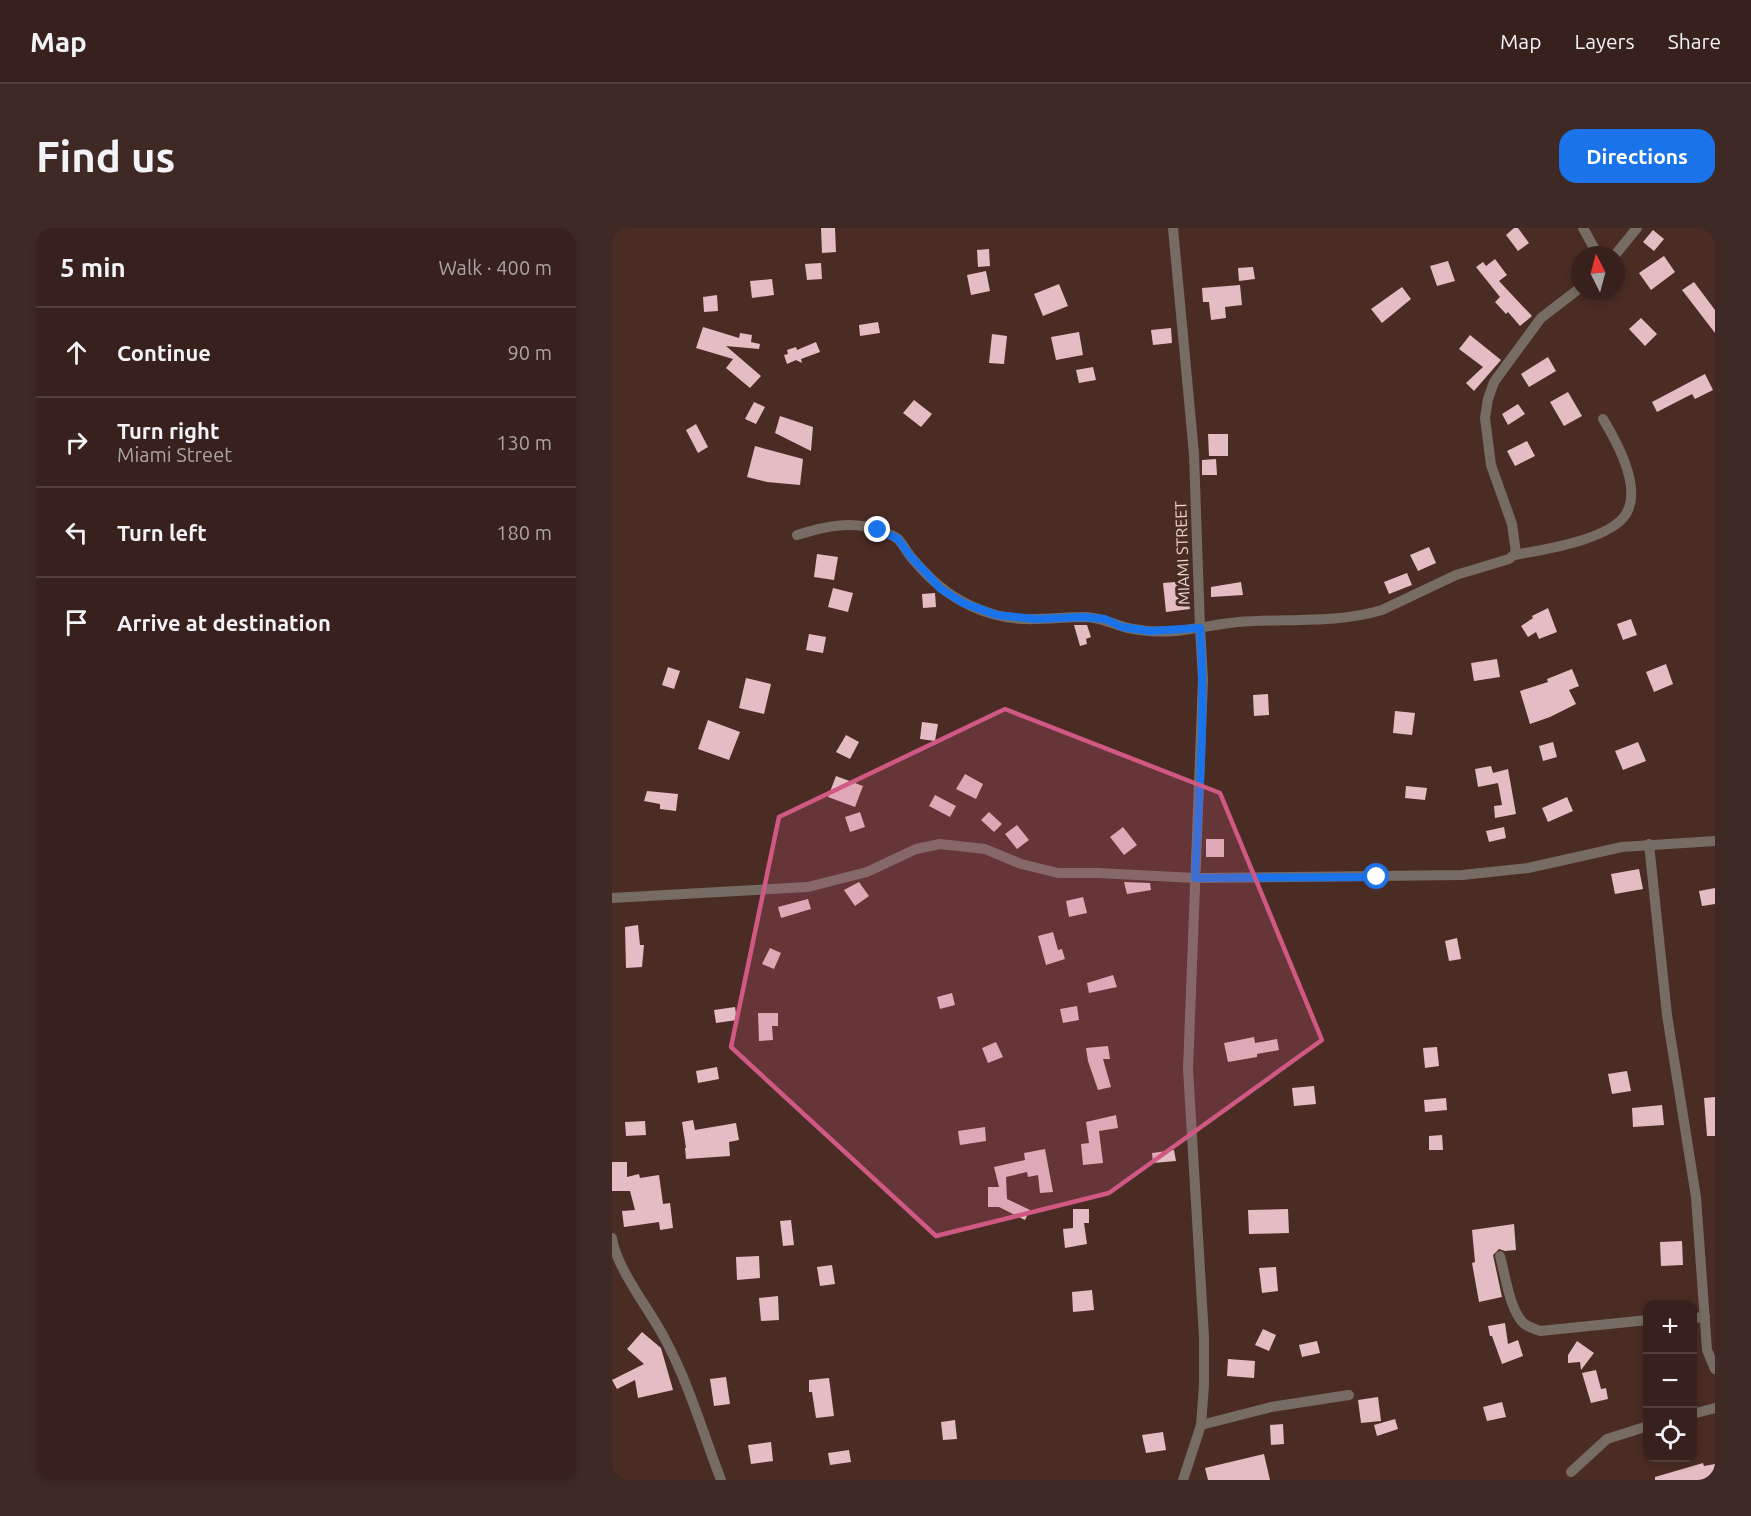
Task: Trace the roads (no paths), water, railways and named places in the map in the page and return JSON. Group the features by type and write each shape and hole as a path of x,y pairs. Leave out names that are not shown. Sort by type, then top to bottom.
{"street":[{"name":"MIAMI STREET","path":"1173,228 1194,454 1203,679 1188,1069 1204,1337 1204,1385 1201,1425 1183,1480"},
{"path":"1583,228 1593,246"},
{"path":"1622,246 1637,228"},
{"path":"1514,555 1516,550 1512,524 1491,465 1485,418 1488,399 1494,382 1541,318 1571,295"},
{"path":"797,535 824,527 853,524 891,534 898,539 911,557 941,589 963,603 997,615 1035,619 1084,617 1105,619 1122,627 1150,631 1200,628 1240,622 1319,620 1370,614 1456,575 1509,559 1514,555 1570,544 1616,525 1627,513 1630,498 1626,461 1603,419"},
{"path":"612,897 808,887 867,872 916,849 940,844 985,849 1021,864 1058,873 1195,878 1462,875 1528,868 1603,850 1649,844 1715,841"},
{"path":"1649,844 1667,1015 1696,1197 1707,1350 1715,1369"},
{"path":"612,1238 618,1259 665,1339 684,1377 721,1480"},
{"path":"1500,1256 1520,1320 1530,1328 1540,1331 1643,1320"},
{"path":"1697,1318 1705,1317"},
{"path":"1201,1425 1271,1407 1349,1395"},
{"path":"1697,1413 1715,1408"},
{"path":"1571,1472 1607,1439 1643,1427"}]}
